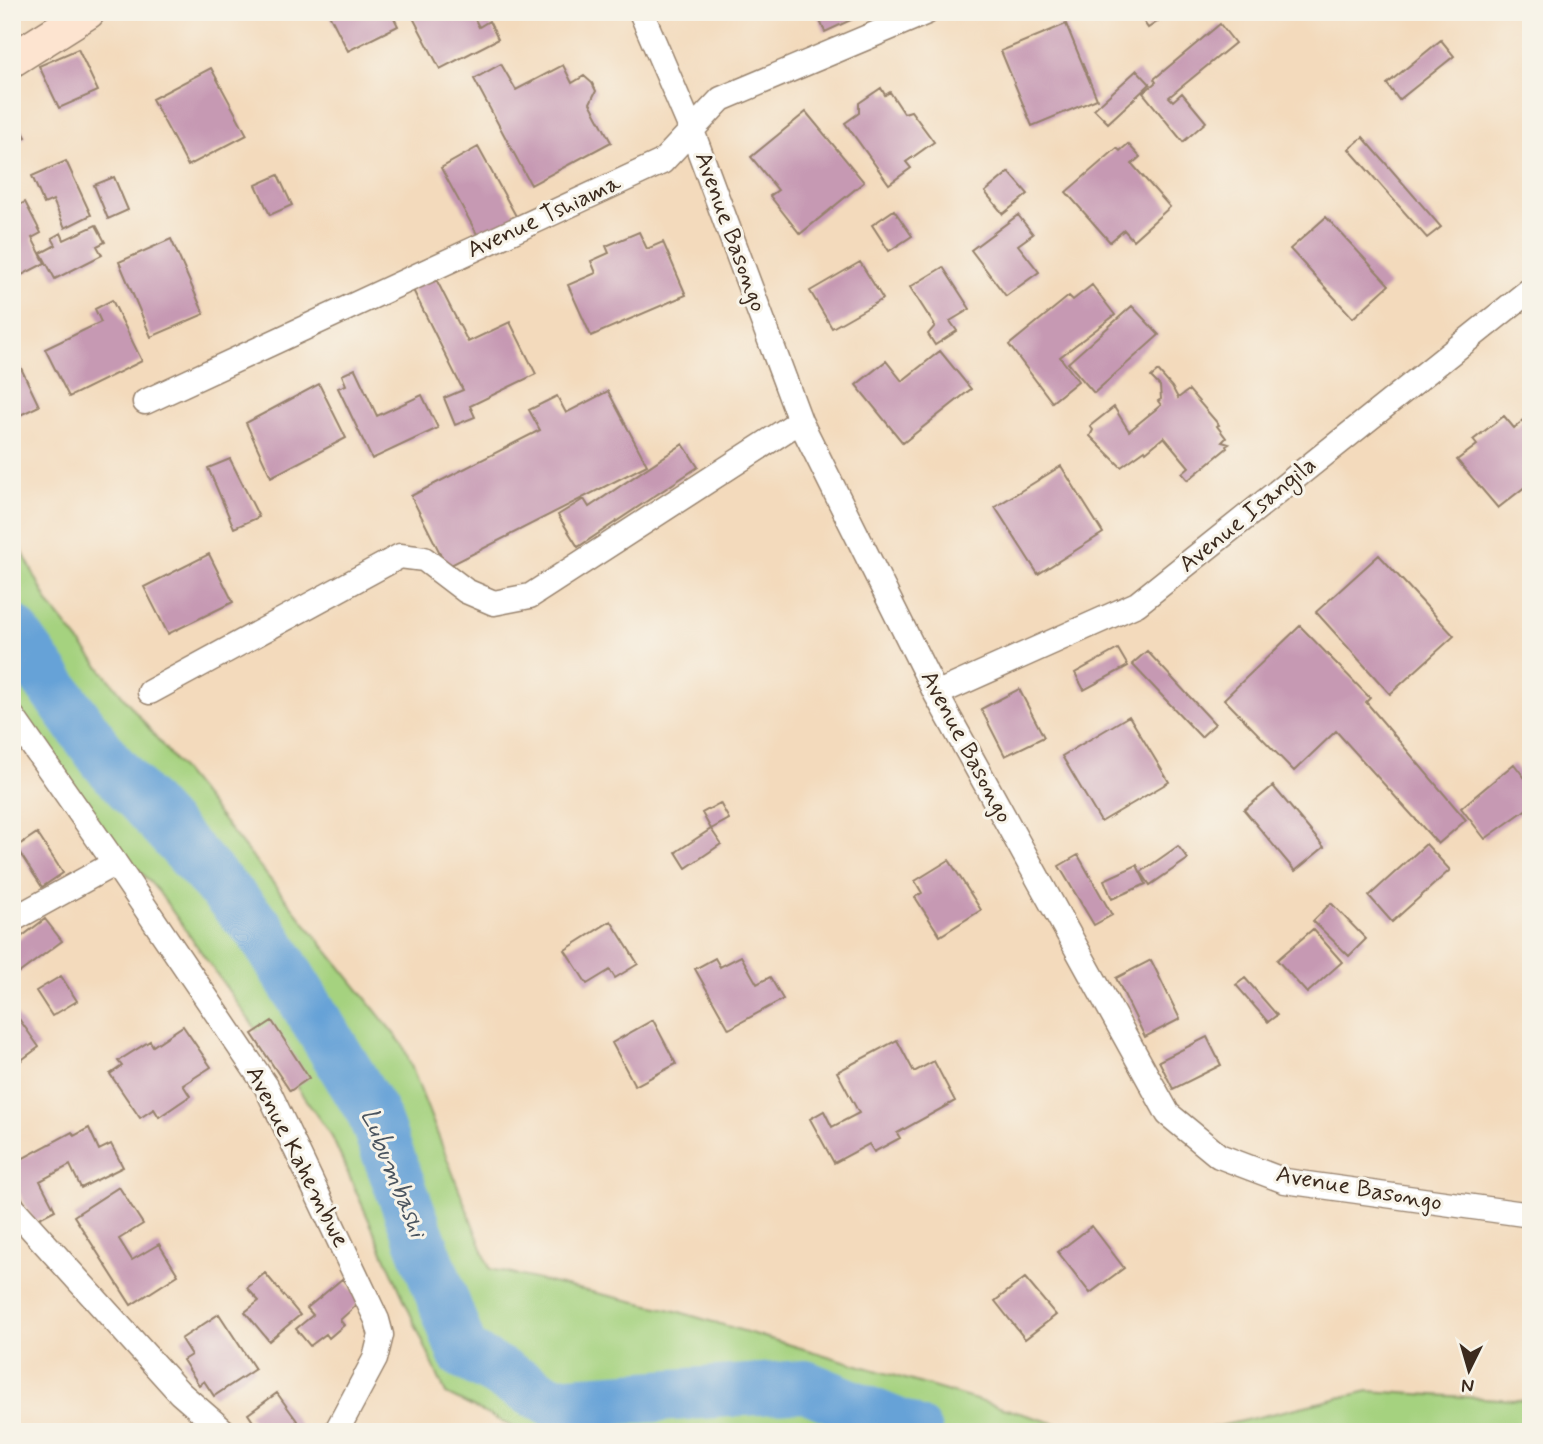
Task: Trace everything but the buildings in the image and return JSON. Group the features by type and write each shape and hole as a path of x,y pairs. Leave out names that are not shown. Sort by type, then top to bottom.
{"street":[{"path":"12,60 88,12"},
{"name":"Avenue Basongo","path":"641,12 692,131 800,421 936,694 1168,1114 1219,1156 1285,1181 1531,1215"},
{"name":"Avenue Tshiama","path":"145,402 662,162 721,99 927,12"},
{"name":"Avenue Isangila","path":"936,694 1137,604 1531,289"},
{"path":"150,692 400,556 424,559 466,591 494,603 530,596 800,421"},
{"name":"Avenue Kahembwe","path":"12,716 267,1086 377,1320 381,1335 375,1359 336,1432"},
{"path":"12,920 115,863"},
{"path":"12,1207 180,1393 225,1432"}],"green space":[{"path":"12,531 49,604 403,1045 490,1269 676,1311 1084,1432 523,1432 446,1394 332,1137 158,891 12,727"},
{"path":"1368,1391 1531,1401 1531,1432 1195,1432"}],"waterway":[{"name":"Lubumbashi","path":"12,630 106,761 262,932 372,1112 463,1353 555,1403 805,1386 916,1432"}]}
